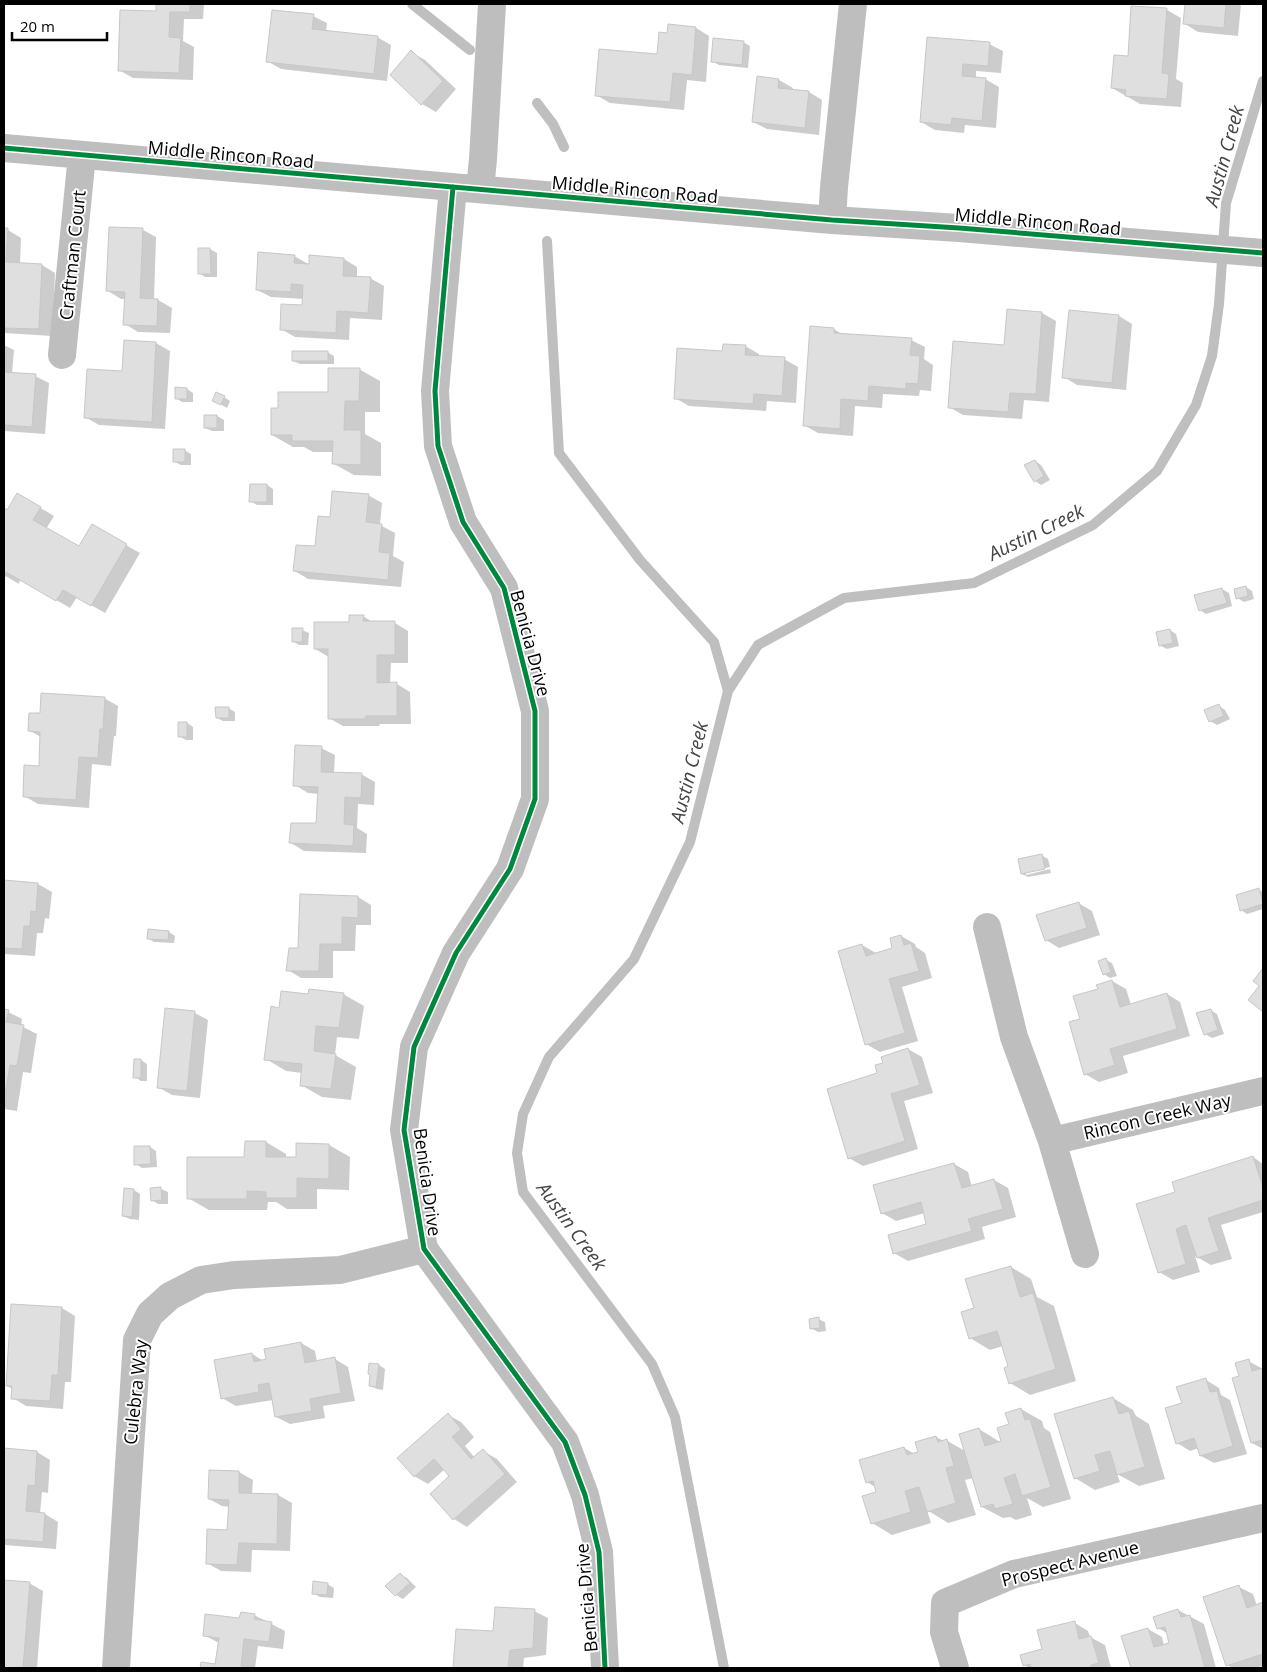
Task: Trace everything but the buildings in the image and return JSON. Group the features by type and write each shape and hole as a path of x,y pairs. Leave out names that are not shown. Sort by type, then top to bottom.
{"street":[{"path":"480,189 492,4"},
{"path":"832,220 853,4"},
{"name":"Middle Rincon Road","path":"4,148 832,220 968,228 1259,253"},
{"name":"Craftman Court","path":"62,355 82,155"},
{"name":"Benicia Drive","path":"453,188 435,391 438,446 463,522 504,588 535,711 535,798 510,870 456,953 414,1047 404,1130 424,1249 565,1442 585,1495 599,1552 605,1668"},
{"path":"987,927 1014,1036 1052,1141 1086,1254"},
{"name":"Rincon Creek Way","path":"1052,1141 1263,1091"},
{"name":"Culebra Way","path":"116,1668 137,1340 150,1314 170,1296 201,1280 234,1276 340,1270 424,1249"},
{"name":"Prospect Avenue","path":"955,1668 944,1632 945,1603 1014,1574 1263,1518"}],"waterway":[{"path":"412,4 470,50"},
{"name":"Austin Creek","path":"724,1668 675,1417 652,1364 523,1192 517,1153 523,1114 549,1057 634,959 690,842 728,691 758,645 844,598 974,583 1093,525 1157,471 1196,405 1212,356 1219,304 1226,203 1263,81"},
{"path":"537,103 553,124 564,147"},
{"path":"547,241 559,453 640,560 714,642 728,691"}],"cycle path":[{"path":"4,148 832,220 959,228 1263,253"},
{"path":"453,187 435,391 438,446 463,522 504,588 535,711 535,799 510,869 456,953 414,1047 404,1130 424,1249 565,1442 585,1495 599,1552 605,1668"}]}
